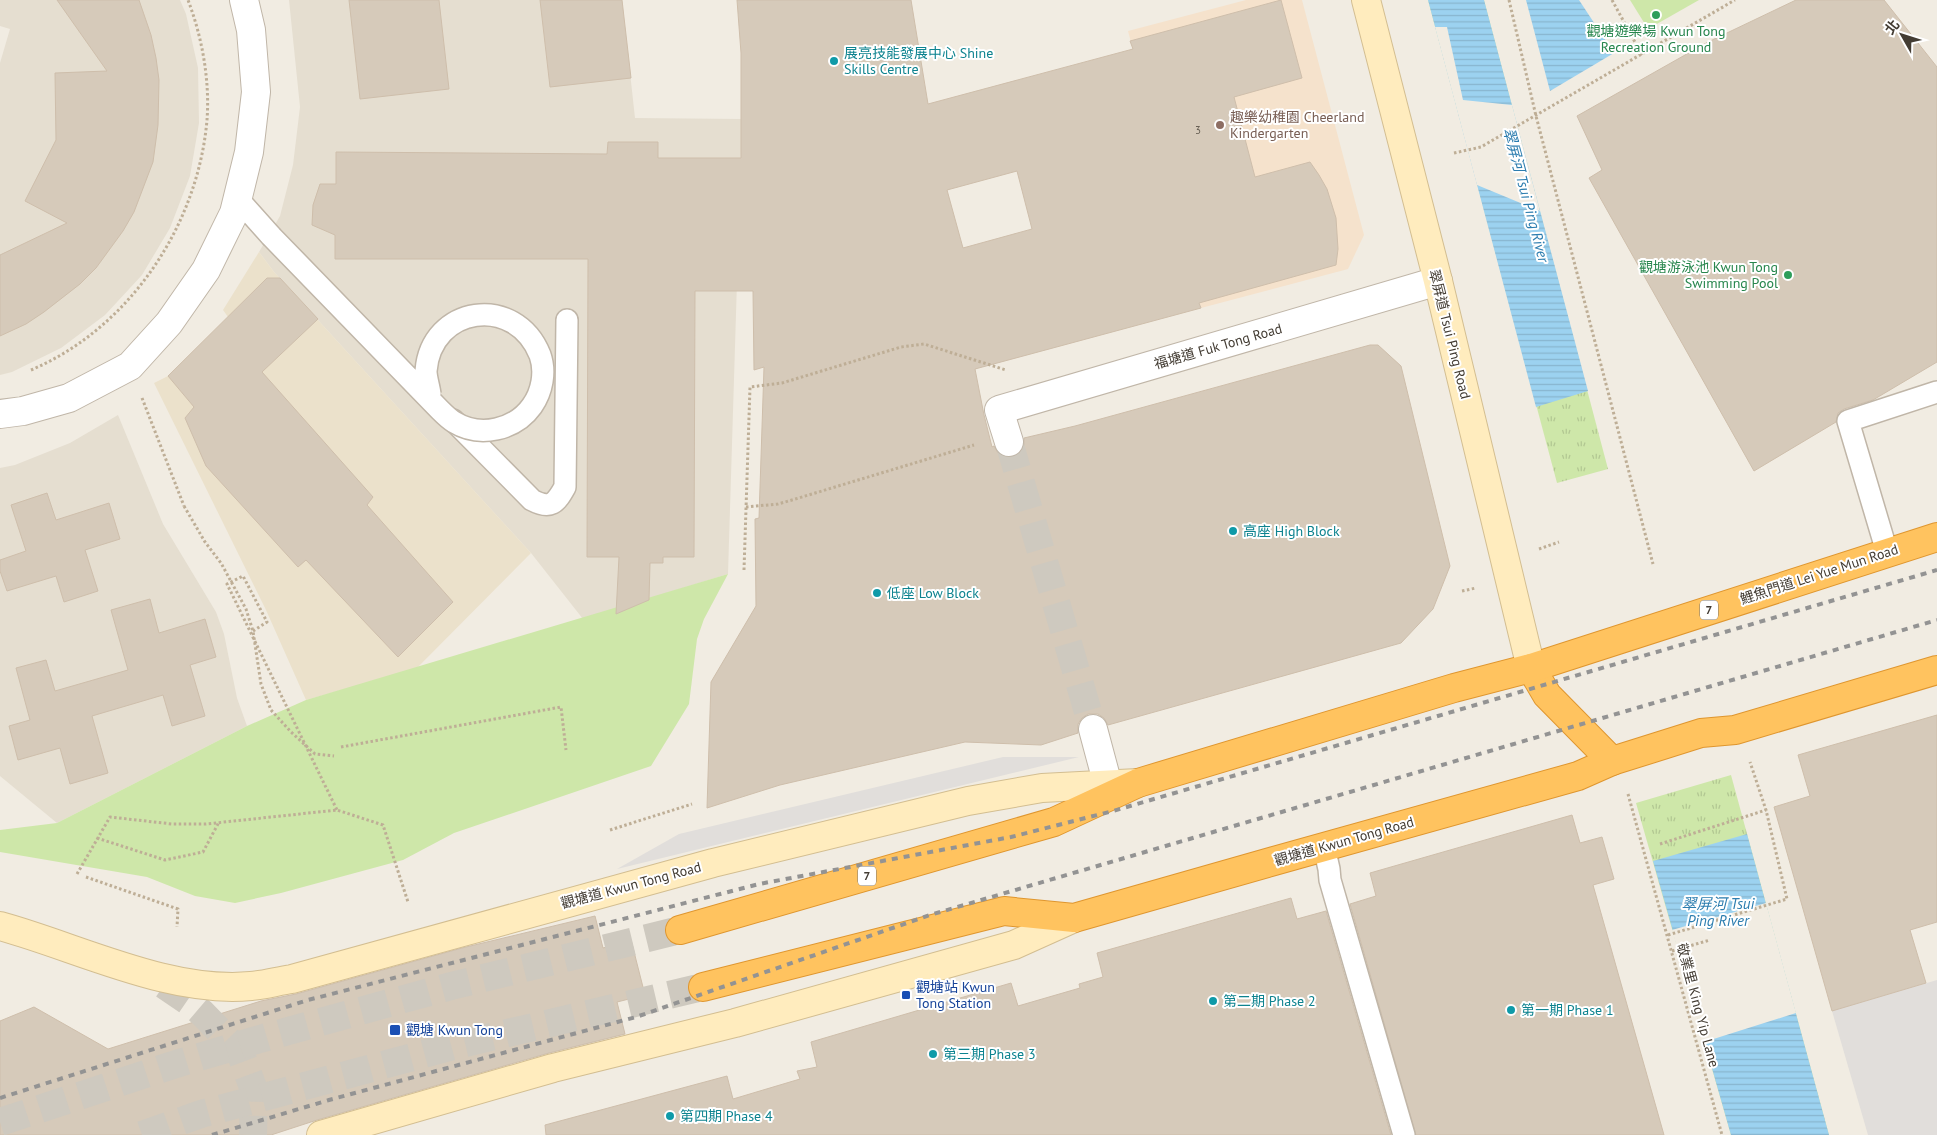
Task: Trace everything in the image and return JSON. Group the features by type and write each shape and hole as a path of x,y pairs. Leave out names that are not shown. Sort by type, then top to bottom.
{"highway":[{"name":"鯉魚門道 Lei Yue Mun Road","path":"1531,668 1937,537"},
{"path":"1531,668 1547,695 1612,761 1702,733 1735,730 1937,670"},
{"name":"觀塘道 Kwun Tong Road","path":"680,930 1054,822 1138,783 1454,688 1531,668"},
{"name":"觀塘道 Kwun Tong Road","path":"703,987 1004,911 1074,918 1578,776 1612,761"}],"main road":[{"name":"翠屏道 Tsui Ping Road","path":"1366,0 1438,282 1531,668"},
{"name":"觀塘道 Kwun Tong Road","path":"0,926 127,968 172,980 214,985 249,986 292,979 713,863 874,822 968,801 1042,788 1138,783"},
{"name":"觀塘道 Kwun Tong Road","path":"321,1135 553,1068 735,1023 1014,945 1074,918"},
{"name":"觀塘道 Kwun Tong Road","path":"127,968 164,985"}],"street":[{"path":"0,414 23,411 68,398 130,366 169,323 206,270 234,213 250,152 256,92 251,30 244,0"},
{"name":"福塘道 Fuk Tong Road","path":"1004,429 1438,282"},
{"path":"1093,729 1108,785"}],"lane":[{"path":"238,198 270,236 440,410 454,422 472,430 491,430 510,425 526,414 537,398 543,379 542,360 535,343 523,328 506,318 488,314 468,317 452,325 438,338 430,354 426,372 430,394 436,404 532,500 541,505 552,504 559,498 565,486 567,320"},
{"path":"1886,552 1848,420 1937,392"},
{"path":"1324,847 1330,880 1404,1135"}],"path":[{"path":"26,372 64,353 112,317 152,270 170,241 182,215 194,185 207,119 203,55 194,15 188,0"},
{"path":"1508,0 1536,116 1653,564"},
{"path":"1612,0 1642,55"},
{"path":"1454,153 1481,147 1735,0"},
{"path":"744,570 750,388 782,383 901,347 924,344 1011,371"},
{"path":"139,391 184,506 205,542 221,563 246,609 253,631 261,684 271,710 291,732 316,754 334,756"},
{"path":"746,507 778,504 792,500 1004,429"},
{"path":"253,631 268,622 242,576 227,584 337,810"},
{"path":"341,746 561,707 566,750"},
{"path":"1668,935 1787,899 1766,810 1750,760"},
{"name":"敬業里 King Yip Lane","path":"1628,794 1722,1135"},
{"path":"610,830 692,804"},
{"path":"77,874 96,838 110,817 172,824 220,822 337,810 383,826 408,902"},
{"path":"1660,844 1766,810"},
{"path":"96,838 165,860 203,852 220,822"},
{"path":"86,877 178,909 177,927"},
{"path":"1672,951 1710,940"}],"shaded area":[{"path":"0,0 180,0 186,14 198,68 199,123 190,176 170,228 142,275 105,315 61,348 12,372 0,375 0,63 10,29 0,26"},
{"path":"289,0 622,0 635,118 742,119 728,574 583,619 531,553 274,272 259,252 280,216 293,165 300,107"},
{"path":"1246,0 1302,0 1364,235 1348,269 1201,308 1128,31"},
{"path":"259,252 274,272 531,553 416,669 306,700 266,610 154,383 168,376 228,317 223,310"},
{"path":"118,415 163,524 216,612 224,634 237,698 247,726 57,823 0,776 0,468 15,465 70,443"},
{"path":"1003,757 1079,757 617,869 679,834"},
{"path":"1937,980 1937,1135 1868,1135 1832,1011"}],"green space":[{"name":"翠屏河 Tsui Ping River","path":"1428,0 1484,0 1608,469 1557,483"},
{"name":"觀塘遊樂場 Kwun Tong Recreation Ground","path":"1630,0 1699,0 1648,29"},
{"path":"728,574 704,619 697,639 689,704 651,766 454,833 403,860 281,893 235,903 195,896 147,877 0,852 0,830 57,823 247,726 306,700"},
{"name":"翠屏河 Tsui Ping River","path":"1731,775 1829,1135 1731,1135 1636,803"}],"water":[{"name":"翠屏河 Tsui Ping River","path":"1428,0 1484,0 1588,391 1536,407"},
{"path":"1526,0 1579,0 1614,53 1550,91"},
{"name":"翠屏河 Tsui Ping River","path":"1747,834 1829,1135 1731,1135 1653,861"}],"pier":[{"path":"1435,27 1447,27 1463,100 1512,105 1540,211 1477,185"},
{"path":"1766,903 1796,1013 1704,1042 1672,930"}],"building":[{"path":"57,0 139,0 151,35 159,80 158,125 153,162 134,212 123,231 96,268 80,284 44,312 26,324 0,336 0,255 67,223 25,201 56,140 55,73 107,71"},
{"path":"349,0 439,0 449,89 360,99"},
{"path":"540,0 622,0 631,78 550,87"},
{"path":"737,0 911,0 928,104 1133,49 1130,41 1281,0 1302,78 1234,97 1255,177 1310,162 1319,175 1327,189 1336,218 1338,249 1336,265 1199,303 1201,308 975,369 984,415 992,447 994,446 998,453 1005,457 1013,457 1021,452 1024,438 1075,426 1370,345 1378,345 1401,366 1450,566 1433,609 1401,643 1108,725 1104,718 1098,714 1088,714 1078,724 1078,733 1041,745 965,742 780,785 707,808 711,682 756,606 755,519 759,518 764,367 754,370 753,291 695,291 694,557 663,557 663,563 650,563 649,600 616,614 619,557 587,557 588,259 335,259 335,235 312,225 313,205 320,184 336,184 336,152 607,154 608,142 658,142 658,158 741,158 741,53","holes":["1017,171 1032,229 963,248 947,190"]},
{"name":"觀塘游泳池 Kwun Tong Swimming Pool","path":"1796,0 1884,0 1937,67 1937,362 1873,400 1844,409 1838,413 1836,422 1754,471 1589,178 1602,170 1577,116 1708,42"},
{"path":"267,278 280,278 318,319 262,372 373,497 367,505 453,602 398,657 306,560 298,567 206,466 185,418 194,407 168,376"},
{"path":"47,493 56,520 109,503 120,539 85,550 98,591 64,602 56,576 7,591 0,571 0,560 26,551 11,505"},
{"path":"150,599 159,633 205,619 216,657 190,665 205,716 172,726 163,695 92,716 108,773 70,784 60,748 18,760 9,726 30,720 16,668 46,660 55,691 128,670 111,610"},
{"path":"1937,715 1937,922 1910,930 1926,983 1832,1011 1774,807 1810,796 1798,755"},
{"name":"第一期 Phase 1","path":"1572,815 1580,843 1602,837 1614,879 1593,885 1664,1135 1416,1135 1350,904 1376,896 1370,873"},
{"path":"1291,898 1297,919 1326,911 1391,1135 546,1135 545,1125 727,1076 733,1099 800,1079 797,1071 817,1067 811,1042 1011,983 1018,1006 1080,988 1079,984 1103,977 1097,953"},
{"name":"觀塘 Kwun Tong","path":"595,916 603,948 631,940 645,995 617,1002 625,1034 549,1053 271,1135 0,1135 0,1021 34,1007 108,1049 261,1001 296,994 462,948"}],"tunnel":[{"path":"1009,442 1093,729"},
{"path":"0,1122 176,1064 270,1036 451,986 680,930"},
{"path":"164,985 202,1013 240,1052 254,1090 253,1135"},
{"path":"142,1135 201,1114 461,1044 703,987"}],"railway":[{"path":"0,1098 308,1000 759,884 1011,837 1113,811 1937,570"},
{"path":"212,1135 329,1100 636,1017 930,915 1937,620"}],"place":[{"name":"觀塘遊樂場 Kwun Tong Recreation Ground","path":"1656,15"},
{"name":"展亮技能發展中心 Shine Skills Centre","path":"834,61"},
{"name":"趣樂幼稚園 Cheerland Kindergarten","path":"1220,125"},
{"name":"觀塘游泳池 Kwun Tong Swimming Pool","path":"1788,275"},
{"name":"高座 High Block","path":"1233,531"},
{"name":"低座 Low Block","path":"877,593"},
{"name":"觀塘站 Kwun Tong Station","path":"906,995"},
{"name":"第二期 Phase 2","path":"1213,1001"},
{"name":"第一期 Phase 1","path":"1511,1010"},
{"name":"觀塘 Kwun Tong","path":"395,1030"},
{"name":"第三期 Phase 3","path":"933,1054"},
{"name":"第四期 Phase 4","path":"670,1116"}]}
